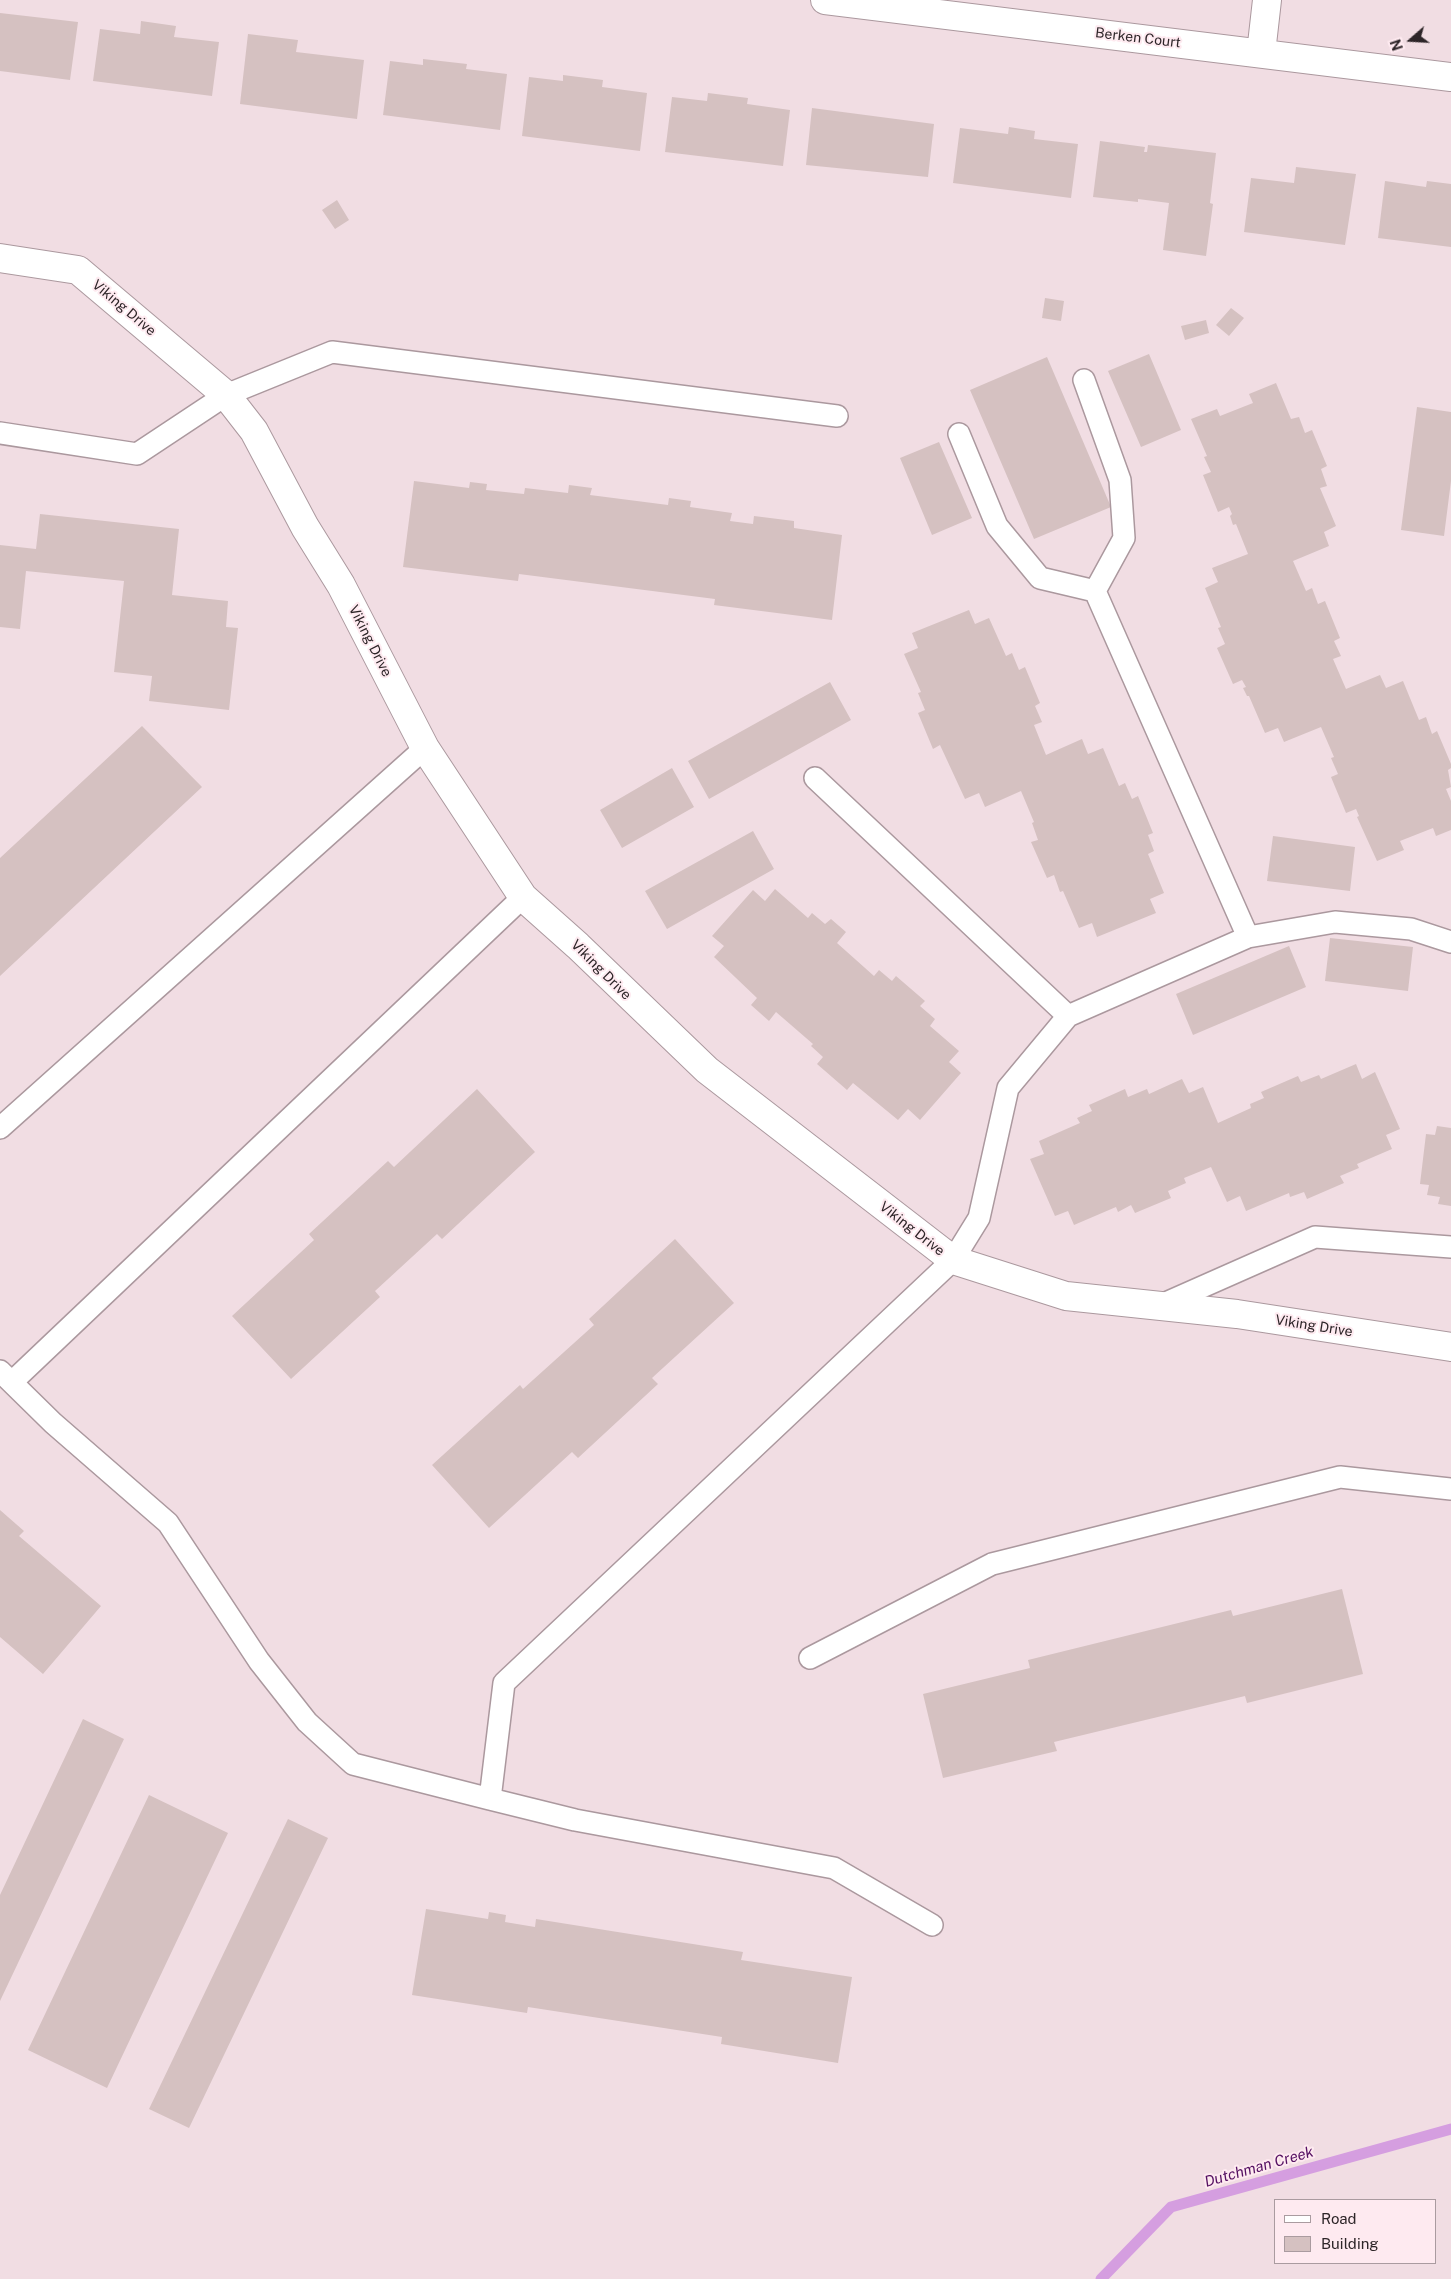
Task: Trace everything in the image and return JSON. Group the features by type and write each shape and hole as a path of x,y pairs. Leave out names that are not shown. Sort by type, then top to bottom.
{"street":[{"name":"Berken Court","path":"825,0 1451,77"},
{"path":"1261,53 1267,0"},
{"name":"Viking Drive","path":"0,258 78,270 226,395 254,431 305,527 341,585 425,748 523,896 707,1070 953,1260 1066,1296 1237,1314 1451,1347"}],"lane":[{"path":"0,433 137,454 226,395 332,352 837,416"},
{"path":"1084,380 1120,480 1124,538 1094,591"},
{"path":"959,434 997,526 1040,578 1094,591"},
{"path":"1094,591 1248,937"},
{"path":"0,1128 425,748"},
{"path":"815,778 1068,1016"},
{"path":"523,896 6,1377 53,1423 168,1523 259,1660 307,1722 353,1764 575,1820 834,1868 932,1925"},
{"path":"490,1799 504,1683 953,1260 979,1218 1008,1088 1068,1016 1248,937 1336,922 1411,929 1451,942"},
{"path":"1158,1306 1315,1237 1451,1247"},
{"path":"810,1658 992,1564 1340,1477 1451,1489"}],"building":[{"path":"0,13 78,22 70,80 0,71"},
{"path":"141,21 176,26 174,37 219,42 212,96 93,81 100,29 140,34"},
{"path":"248,34 298,40 296,52 364,60 357,119 240,104"},
{"path":"423,59 467,64 466,69 507,74 500,130 383,115 390,61 423,65"},
{"path":"563,75 603,80 602,87 647,93 640,151 522,136 529,77 563,81"},
{"path":"708,93 748,98 747,104 790,110 783,166 665,152 672,97 707,101"},
{"path":"812,108 934,124 928,177 806,165"},
{"path":"1009,127 1035,131 1034,139 1078,144 1071,198 953,183 960,128 1008,134"},
{"path":"1100,141 1145,147 1144,152 1147,152 1148,145 1216,153 1210,203 1213,204 1206,256 1163,250 1169,203 1138,199 1138,202 1093,197"},
{"path":"1296,167 1356,174 1345,245 1244,232 1251,178 1294,183"},
{"path":"1385,181 1426,187 1427,181 1451,184 1451,247 1378,238"},
{"path":"337,200 349,220 335,229 322,210"},
{"path":"1045,298 1064,301 1061,321 1042,318"},
{"path":"1231,308 1244,318 1229,336 1216,325"},
{"path":"1206,320 1209,333 1185,340 1181,326"},
{"path":"1149,354 1181,430 1141,447 1108,371"},
{"path":"1047,357 1111,507 1034,539 970,390"},
{"path":"1276,383 1291,419 1299,417 1305,433 1312,430 1327,466 1321,469 1327,486 1320,488 1336,526 1324,532 1329,546 1293,561 1306,591 1312,588 1318,604 1325,601 1340,638 1334,641 1341,656 1333,659 1346,689 1380,675 1386,688 1403,681 1419,720 1426,717 1432,734 1437,731 1451,764 1451,768 1448,770 1451,787 1446,789 1451,801 1451,830 1436,836 1433,828 1400,841 1404,850 1377,861 1357,817 1359,816 1356,809 1346,813 1331,777 1338,774 1331,758 1334,757 1321,727 1284,742 1278,728 1265,733 1249,696 1247,696 1243,688 1246,687 1242,680 1233,684 1217,648 1225,644 1218,628 1221,627 1205,588 1218,582 1212,568 1248,554 1236,524 1233,525 1229,507 1218,512 1203,475 1211,472 1204,457 1207,456 1191,419 1217,409 1220,416 1253,403 1249,394"},
{"path":"1417,407 1451,412 1451,481 1444,536 1401,530"},
{"path":"939,442 972,518 932,535 900,458"},
{"path":"414,481 469,488 470,482 487,484 486,490 524,494 525,488 568,493 569,485 592,488 590,495 668,505 669,498 691,501 690,507 732,513 730,521 753,524 754,516 794,521 794,528 842,535 832,620 714,605 715,599 519,574 518,581 403,567"},
{"path":"40,514 179,529 172,595 228,601 226,627 238,628 229,710 149,701 152,676 114,672 124,581 26,571 20,629 0,627 0,545 36,549"},
{"path":"969,610 975,624 989,618 1006,656 1012,653 1019,670 1025,667 1040,703 1035,706 1042,722 1034,725 1046,755 1082,739 1088,754 1103,748 1119,786 1125,783 1132,799 1138,796 1153,833 1148,835 1154,851 1148,854 1164,893 1150,899 1156,913 1097,937 1092,923 1079,928 1063,891 1060,892 1054,875 1047,878 1031,842 1038,840 1032,823 1034,822 1021,791 985,807 979,793 965,799 940,745 933,749 918,713 925,710 918,693 921,692 904,654 918,648 912,633"},
{"path":"830,682 851,720 709,799 688,761"},
{"path":"142,726 202,787 0,976 0,858"},
{"path":"672,768 694,807 622,848 600,810"},
{"path":"753,831 774,869 667,929 645,891"},
{"path":"1273,836 1355,847 1350,891 1267,881"},
{"path":"775,889 808,918 812,913 825,924 831,919 846,932 837,943 874,976 879,970 892,981 896,976 925,1001 920,1006 935,1019 930,1026 959,1051 949,1062 961,1073 920,1120 908,1109 898,1120 853,1083 847,1090 817,1064 823,1057 811,1046 813,1044 776,1012 769,1021 751,1005 757,998 714,957 724,946 712,936 753,890 765,901"},
{"path":"1330,938 1413,947 1408,991 1325,981"},
{"path":"1289,946 1306,987 1193,1035 1176,994"},
{"path":"1356,1064 1362,1079 1375,1072 1400,1129 1386,1135 1392,1149 1357,1164 1359,1168 1340,1176 1344,1183 1307,1199 1304,1192 1290,1197 1289,1193 1246,1211 1240,1196 1227,1202 1211,1167 1184,1178 1186,1183 1168,1191 1171,1198 1135,1213 1131,1205 1118,1212 1116,1207 1074,1225 1068,1211 1055,1216 1030,1159 1044,1154 1039,1141 1080,1123 1077,1118 1092,1111 1089,1105 1125,1089 1128,1097 1147,1089 1149,1094 1182,1079 1189,1093 1203,1087 1218,1123 1251,1108 1250,1104 1264,1098 1261,1092 1298,1076 1301,1082 1319,1075 1321,1079"},
{"path":"477,1089 535,1152 442,1239 437,1234 375,1291 380,1297 291,1379 232,1316 314,1240 309,1234 388,1161 394,1167"},
{"path":"1437,1126 1451,1128 1451,1206 1438,1204 1440,1197 1427,1195 1429,1185 1420,1184 1426,1134 1435,1135"},
{"path":"675,1239 734,1303 652,1378 658,1384 578,1458 572,1452 489,1528 432,1465 520,1385 523,1389 594,1325 589,1319"},
{"path":"0,1510 24,1531 19,1536 101,1606 43,1674 0,1637"},
{"path":"1342,1589 1363,1674 1247,1703 1245,1696 1054,1742 1057,1751 943,1778 923,1694 1030,1668 1028,1660 1231,1610 1233,1616"},
{"path":"83,1719 124,1739 0,2001 0,1895"},
{"path":"149,1795 228,1833 107,2088 28,2050"},
{"path":"288,1819 328,1838 189,2128 149,2109"},
{"path":"426,1909 488,1919 489,1912 506,1915 505,1922 535,1927 536,1919 743,1952 741,1960 852,1977 838,2063 721,2044 722,2037 528,2007 527,2013 412,1995"}],"waterway":[{"name":"Dutchman Creek","path":"1101,2279 1171,2207 1451,2129"}]}
